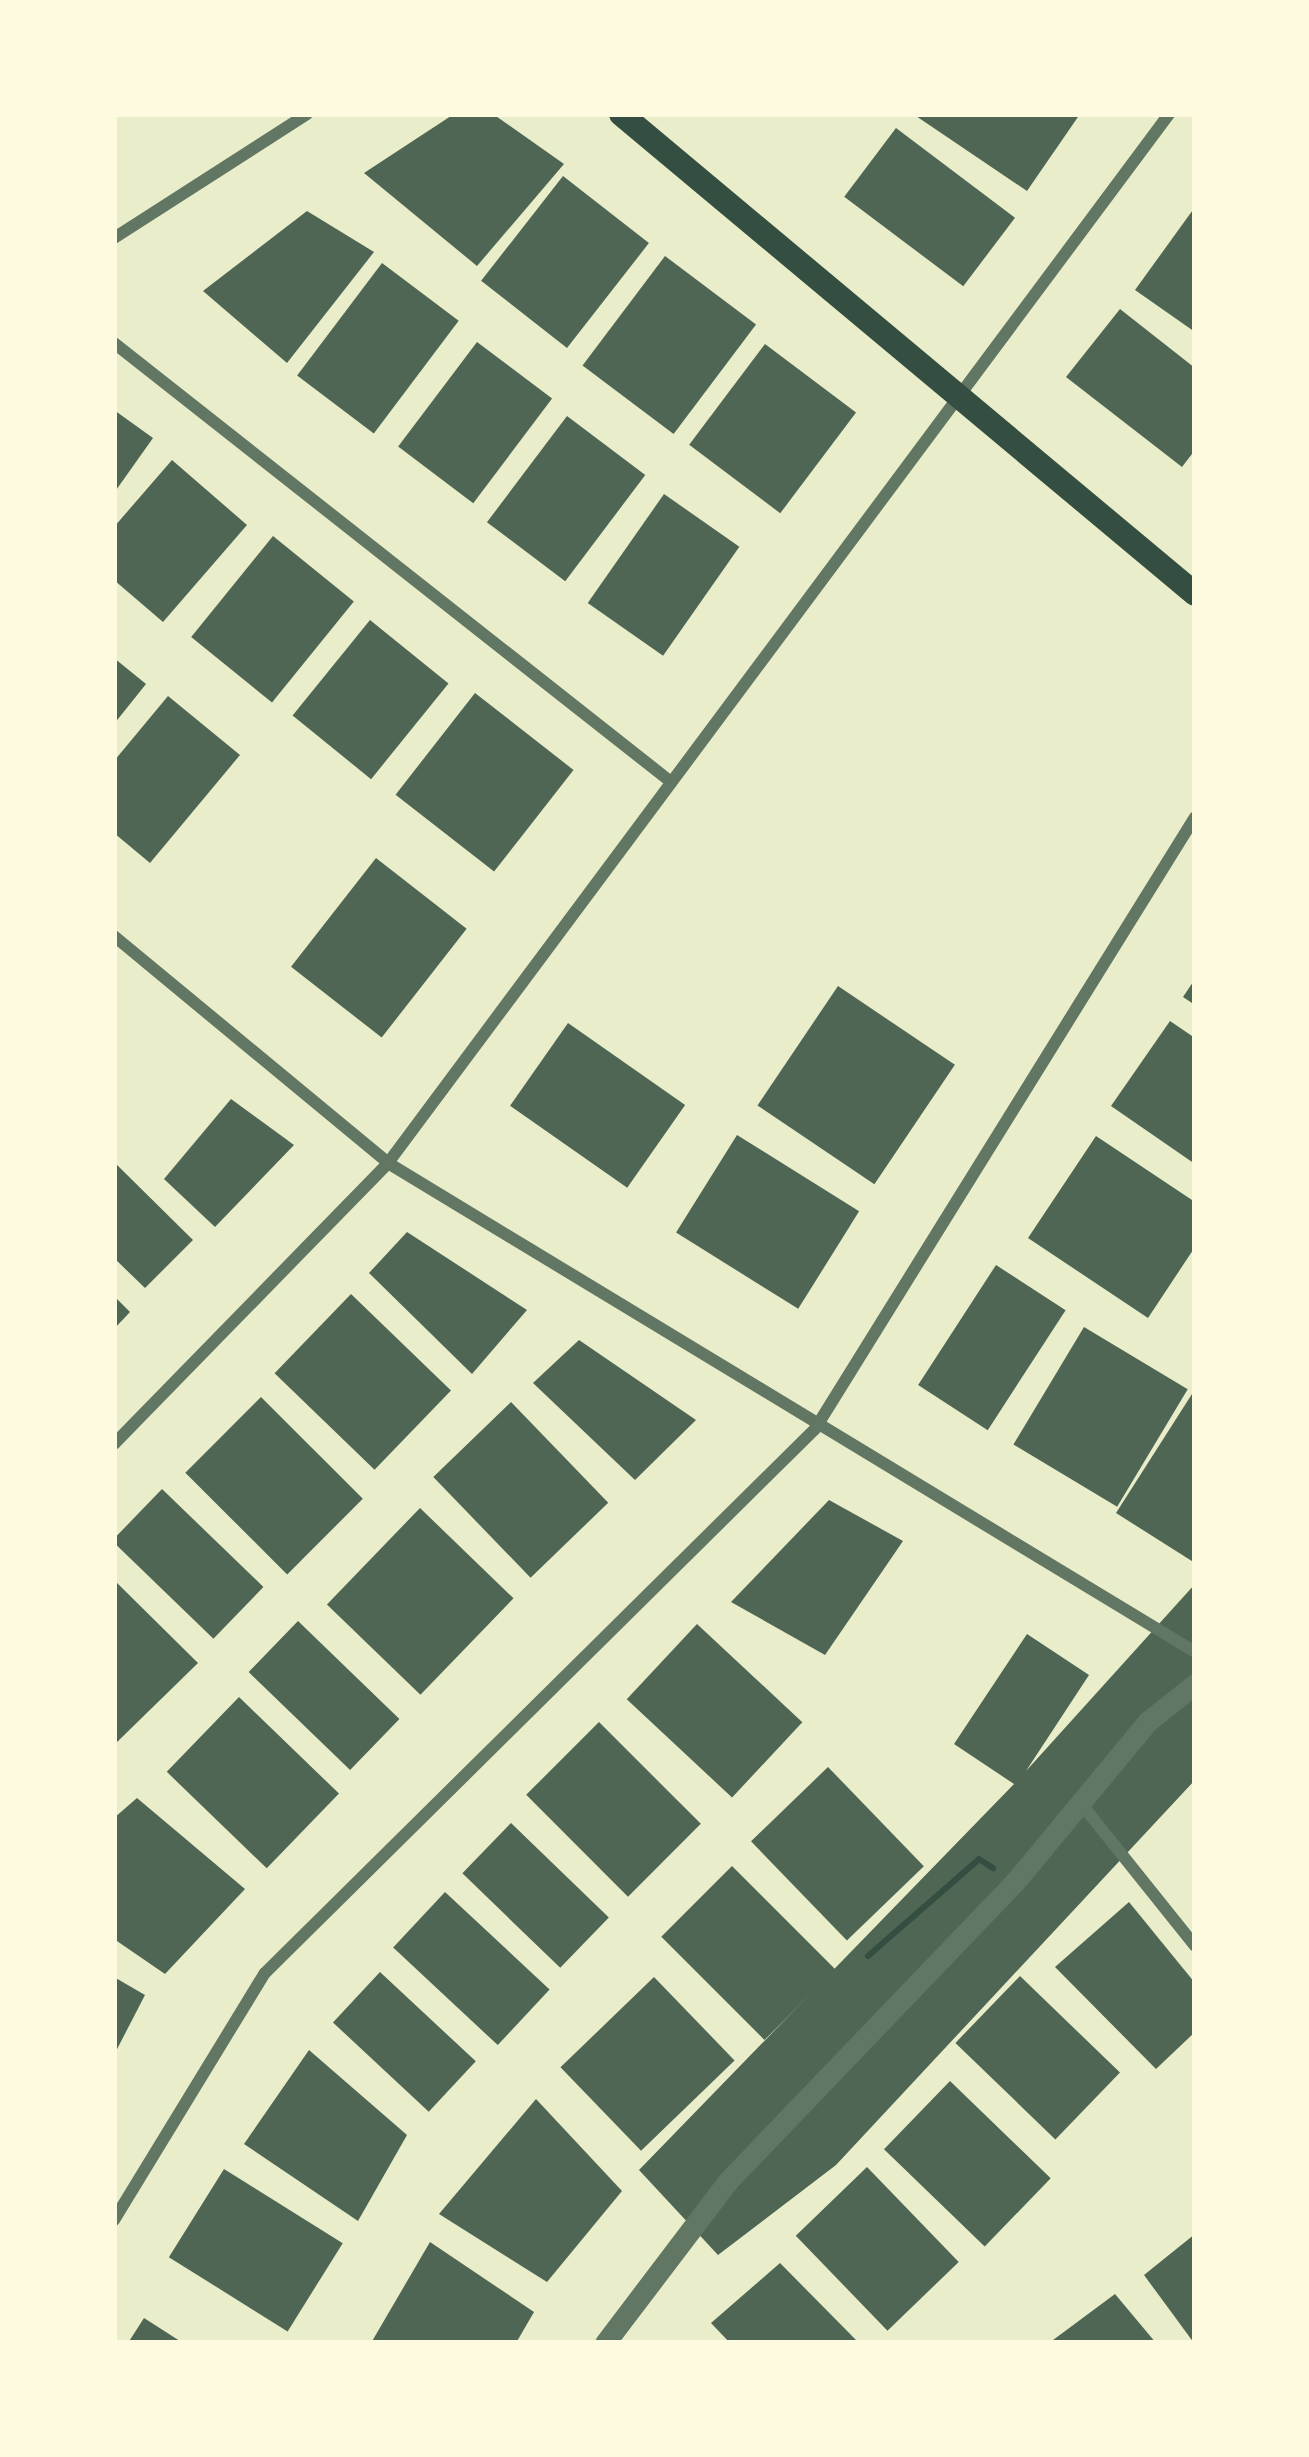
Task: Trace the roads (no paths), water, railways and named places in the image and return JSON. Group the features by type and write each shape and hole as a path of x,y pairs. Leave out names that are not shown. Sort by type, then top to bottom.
{"main road":[{"path":"621,114 1195,594"}],"street":[{"path":"114,238 307,114"},
{"path":"114,1444 388,1163 666,778 959,397 1168,114"},
{"path":"114,343 666,778"},
{"path":"114,2220 265,1973 815,1430 1195,818"},
{"path":"114,936 388,1163 815,1430 1195,1652"},
{"path":"604,2343 727,2182 1083,1806 1147,1722 1195,1684"},
{"path":"1083,1806 1195,1946"}]}
